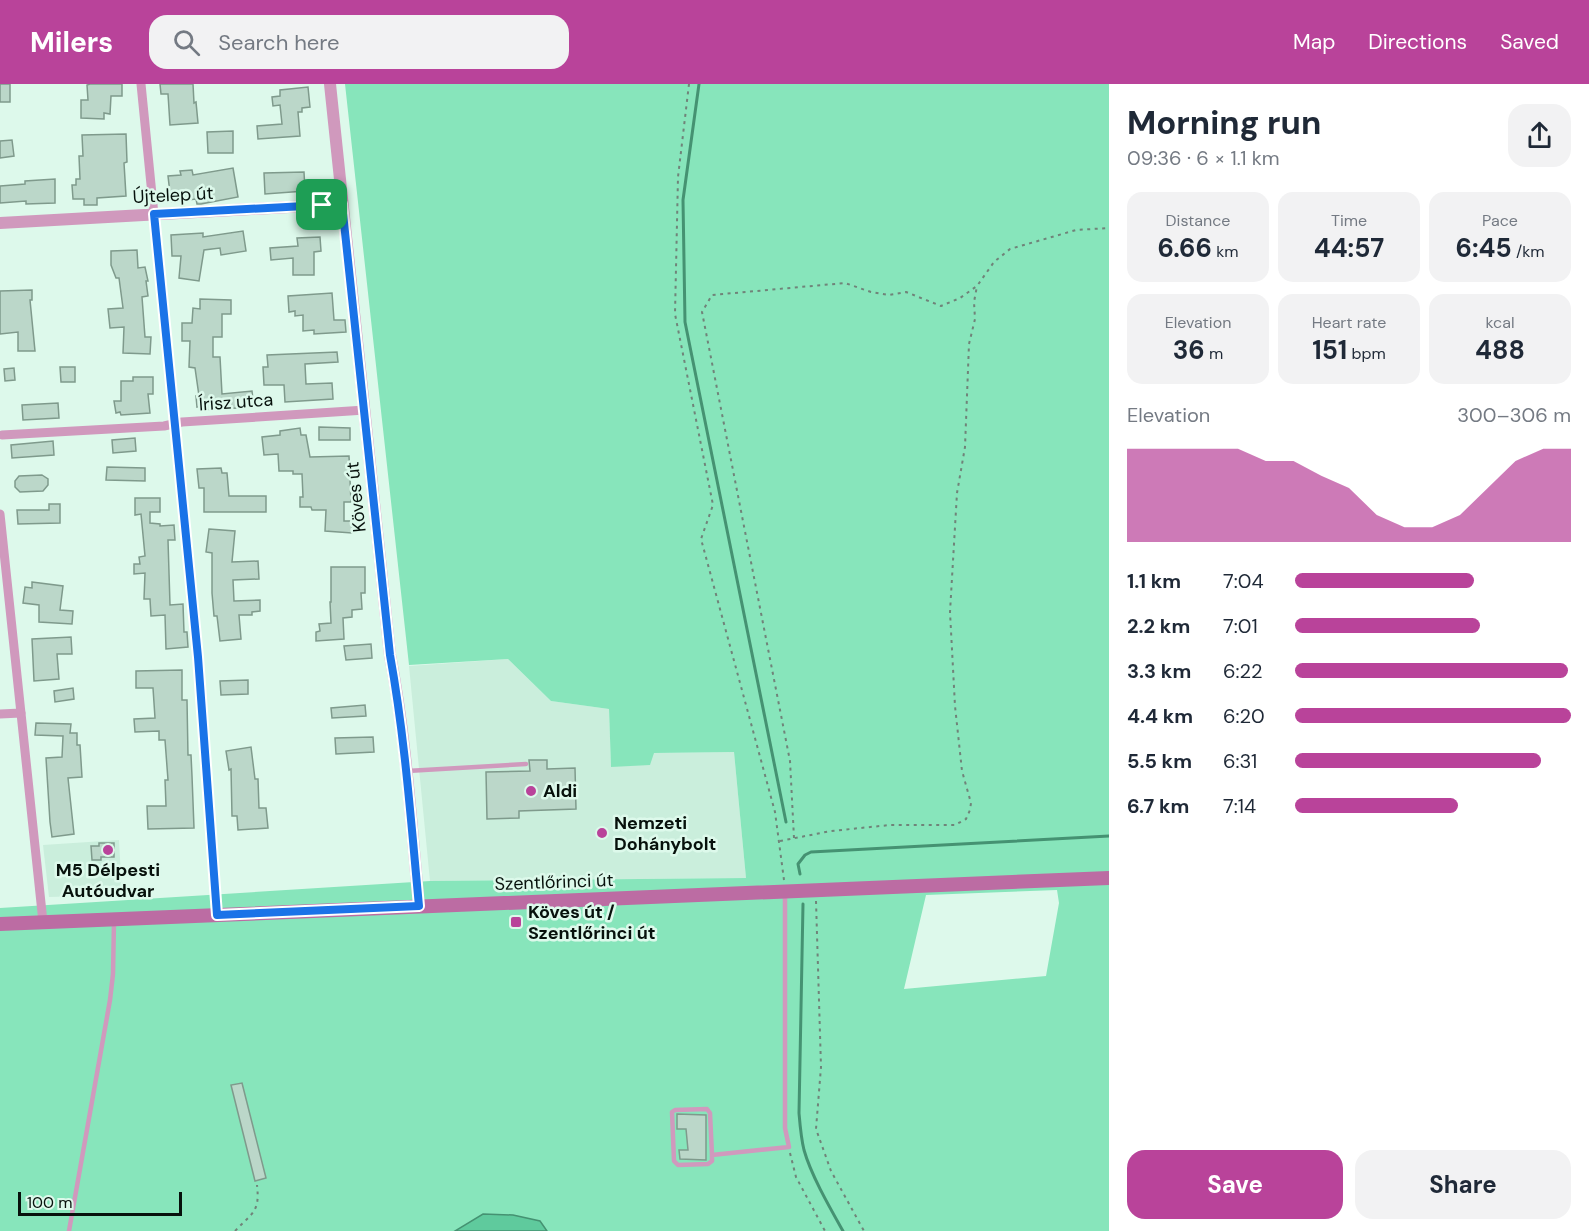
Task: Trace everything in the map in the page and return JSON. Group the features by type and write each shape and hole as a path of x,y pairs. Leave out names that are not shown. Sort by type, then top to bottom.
{"main road":[{"name":"Szentlőrinci út","path":"0,924 1109,878"}],"street":[{"path":"141,84 198,657 217,915"},
{"name":"Köves út","path":"330,84 390,655 407,771 419,906"},
{"name":"Újtelep út","path":"2,221 342,204"},
{"name":"Írisz utca","path":"2,435 164,426 174,423 365,410"},
{"path":"0,514 4,591 21,713 43,922"},
{"path":"0,714 21,713"}],"lane":[{"path":"407,771 526,764"},
{"path":"712,1155 789,1147 785,1128 785,891"},
{"path":"69,1231 110,1000 114,919"},
{"path":"707,1109 710,1113 712,1155 712,1161 708,1164 678,1165 674,1161 672,1112 707,1109"}],"path":[{"path":"689,84 678,177 675,314 713,505 701,539 775,812 785,891"},
{"path":"795,838 790,761 702,312 712,295 845,283 871,292 889,295 906,292 941,306 960,298 977,286 994,262 1010,249 1076,230 1109,228"},
{"path":"780,841 831,831 890,825 955,825 966,819 970,810 971,803 962,771 955,706 950,612 957,493 965,447 969,344 975,319 974,302 977,286"},
{"path":"816,889 821,1067 816,1129 831,1171 864,1231"},
{"path":"789,1147 796,1177 825,1231"},
{"path":"235,1231 257,1209 259,1200 257,1185"}],"shaded area":[{"path":"345,84 1109,84 1109,1231 0,1231 0,908 430,881 746,878 734,752 654,753 650,765 611,767 609,709 551,701 508,659 409,665","holes":["1057,890 1059,903 1046,976 904,989 926,895"]},
{"path":"508,659 551,701 609,709 611,767 653,753 734,752 746,878 430,881 409,666"},
{"path":"119,840 122,895 49,897 43,845"},
{"path":"483,1214 513,1215 540,1221 547,1231 455,1231"}],"building":[{"path":"0,84 10,84 10,102 0,102"},
{"path":"122,84 122,96 111,96 110,114 104,113 104,119 81,118 81,100 88,100 87,85"},
{"path":"160,84 193,84 198,123 170,125 168,94 161,94"},
{"path":"308,87 310,107 302,108 302,112 298,112 300,136 258,139 257,126 282,124 280,105 273,106 272,97 280,96 280,90"},
{"path":"233,131 233,153 208,153 207,132"},
{"path":"126,134 127,162 124,163 126,196 97,198 97,205 84,205 84,199 73,199 72,185 76,185 76,179 80,179 79,156 83,156 82,135"},
{"path":"12,140 14,156 0,158 0,141"},
{"path":"233,168 238,197 201,204 197,204 196,199 171,202 168,176 181,175 180,171 192,170 193,175"},
{"path":"304,172 305,191 265,194 264,173"},
{"path":"55,179 55,203 26,204 26,201 0,203 0,186 25,184 25,181"},
{"path":"243,231 246,251 221,255 220,248 204,250 199,281 179,278 181,256 172,256 171,235 203,233 203,237"},
{"path":"320,237 321,251 314,252 314,275 293,275 293,258 271,260 270,248 298,246 297,238"},
{"path":"137,250 138,268 145,267 148,281 146,281 148,296 142,297 145,337 151,337 150,354 123,353 124,327 110,328 108,309 123,308 119,278 116,278 111,265 111,251"},
{"path":"32,290 32,300 30,300 35,351 18,351 18,332 0,334 0,291"},
{"path":"332,293 334,320 345,320 346,332 314,334 314,330 303,331 303,315 295,316 295,311 289,312 288,296"},
{"path":"200,299 231,300 231,314 222,314 222,337 213,337 213,357 220,357 222,394 252,391 254,407 202,410 202,406 197,407 196,396 199,396 195,368 189,367 190,341 182,341 182,323 192,323 193,308 200,309"},
{"path":"337,352 338,362 305,364 306,384 332,383 333,399 285,402 284,385 264,385 263,367 268,367 267,355"},
{"path":"60,367 75,367 75,382 61,382"},
{"path":"14,368 15,380 5,381 4,369"},
{"path":"133,377 153,377 153,394 148,394 150,413 121,415 120,412 116,413 114,401 121,401 121,381 133,381"},
{"path":"58,403 59,418 23,420 22,405"},
{"path":"319,427 350,428 350,440 319,440"},
{"path":"300,428 301,435 306,435 310,457 349,456 351,502 344,502 344,521 353,521 352,533 325,531 326,510 300,507 300,497 303,497 302,474 293,474 293,471 279,471 278,454 264,455 262,437 280,435 280,431"},
{"path":"135,438 136,451 113,453 112,440"},
{"path":"53,441 54,455 12,458 11,445"},
{"path":"107,467 145,468 145,481 106,480"},
{"path":"221,468 222,473 227,473 229,496 266,496 266,512 204,512 204,488 199,488 197,469"},
{"path":"42,475 48,479 48,485 43,491 20,492 15,487 15,481 19,476"},
{"path":"135,498 160,498 160,512 150,512 150,523 160,524 160,526 174,525 175,540 168,540 170,605 183,604 184,632 187,632 188,647 166,649 165,615 151,616 150,599 144,599 145,573 134,574 134,564 140,564 139,557 145,556 141,514 135,515"},
{"path":"49,504 60,504 60,523 18,524 17,510 49,510"},
{"path":"209,529 235,531 232,562 258,561 259,579 233,580 234,601 260,600 260,611 252,612 252,615 239,615 241,639 220,641 217,616 214,616 212,553 206,552"},
{"path":"331,567 365,567 365,593 361,593 362,609 352,610 352,617 343,618 344,639 316,641 316,632 320,631 319,624 331,623"},
{"path":"32,582 63,586 60,610 73,611 72,624 39,622 39,605 23,603 25,587 32,588"},
{"path":"71,637 72,654 57,654 59,679 34,681 32,639"},
{"path":"371,644 372,658 346,660 344,646"},
{"path":"182,670 182,700 187,700 188,755 191,755 194,828 148,829 147,806 166,806 165,780 168,780 165,740 159,740 159,731 135,732 134,719 155,718 153,688 136,688 136,671"},
{"path":"248,680 248,694 221,695 220,681"},
{"path":"73,688 74,699 55,702 54,691"},
{"path":"365,705 366,716 332,718 331,708"},
{"path":"36,723 71,724 70,733 77,733 82,777 68,778 74,834 52,837 46,758 62,757 63,736 35,735"},
{"path":"373,737 374,752 336,754 335,738"},
{"path":"251,747 255,779 258,779 259,808 266,808 268,828 238,830 237,816 232,816 231,769 229,770 226,751"},
{"name":"Aldi","path":"529,760 547,760 547,769 575,768 576,809 519,811 519,818 487,819 486,772 530,771"},
{"path":"99,843 114,843 114,857 92,860 91,846 99,846"},
{"path":"242,1083 266,1178 255,1181 231,1085"},
{"path":"677,1114 706,1115 706,1160 680,1159 679,1150 688,1150 686,1129 677,1129"}],"waterway":[{"path":"699,84 683,200 685,322 786,822"},
{"path":"800,874 798,864 805,855 811,852 1109,836"},
{"path":"803,904 799,1113 801,1132 811,1170 843,1231"}],"place":[{"name":"Aldi","path":"531,791"},
{"name":"Nemzeti Dohánybolt","path":"602,833"},
{"name":"M5 Délpesti Autóudvar","path":"108,850"},
{"name":"Köves út / Szentlőrinci út","path":"516,922"}],"route":[{"path":"342,204 390,655 407,771 419,906 217,915 198,657 154,214 322,205 342,204"}]}
